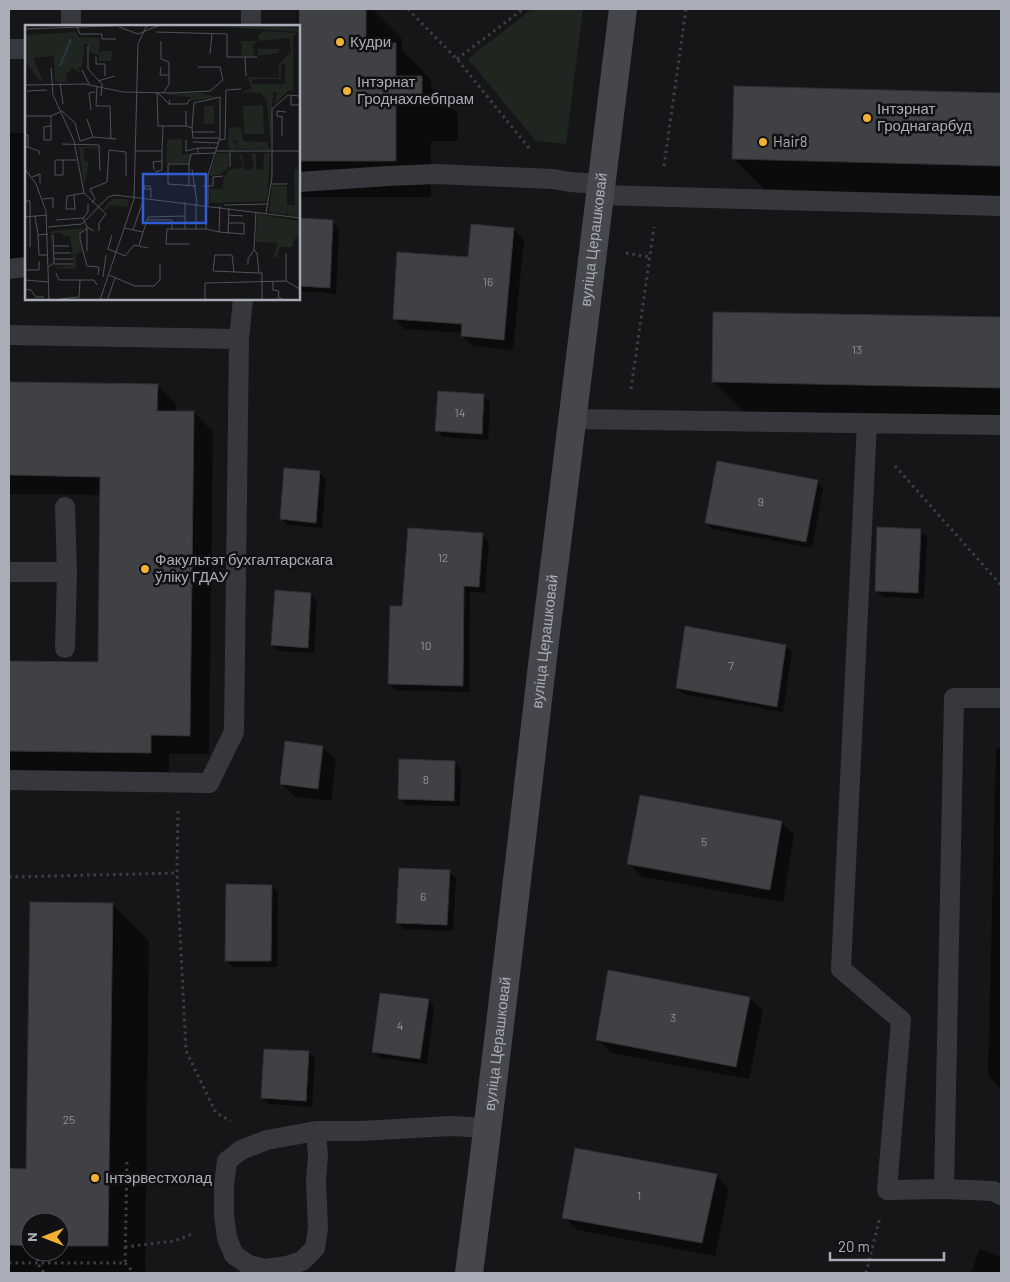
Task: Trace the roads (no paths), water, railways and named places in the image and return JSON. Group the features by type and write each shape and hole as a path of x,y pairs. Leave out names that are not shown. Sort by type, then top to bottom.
{"street":[{"name":"вуліца Церашковай","path":"469,1273 622,9"}],"lane":[{"path":"71,9 71,25"},
{"path":"251,9 251,25"},
{"path":"9,49 25,49"},
{"path":"300,182 437,174 553,179 599,190 1001,206"},
{"path":"9,269 25,268"},
{"path":"9,780 209,783 234,732 239,339 243,300"},
{"path":"9,335 239,339"},
{"path":"572,419 867,429 1001,425"},
{"path":"867,429 841,969 901,1020 887,1190 944,1189 993,1191 1001,1195"},
{"path":"65,507 67,572 65,648"},
{"path":"9,572 67,572"},
{"path":"944,1189 954,698 1001,698"},
{"path":"316,1131 318,1228 315,1248 302,1262 287,1266 265,1268 249,1265 234,1256 227,1238 224,1222 224,1185 228,1161 241,1150 266,1140 316,1131 360,1131 451,1126 488,1128"}],"place":[{"name":"Кудри","path":"340,42"},
{"name":"Інтэрнат Гроднахлебпрам","path":"347,91"},
{"name":"Інтэрнат Гроднагарбуд","path":"867,118"},
{"name":"Hair8","path":"763,142"},
{"name":"Факультэт бухгалтарскага ўліку ГДАУ","path":"145,569"},
{"name":"Інтэрвестхолад","path":"95,1178"}]}
